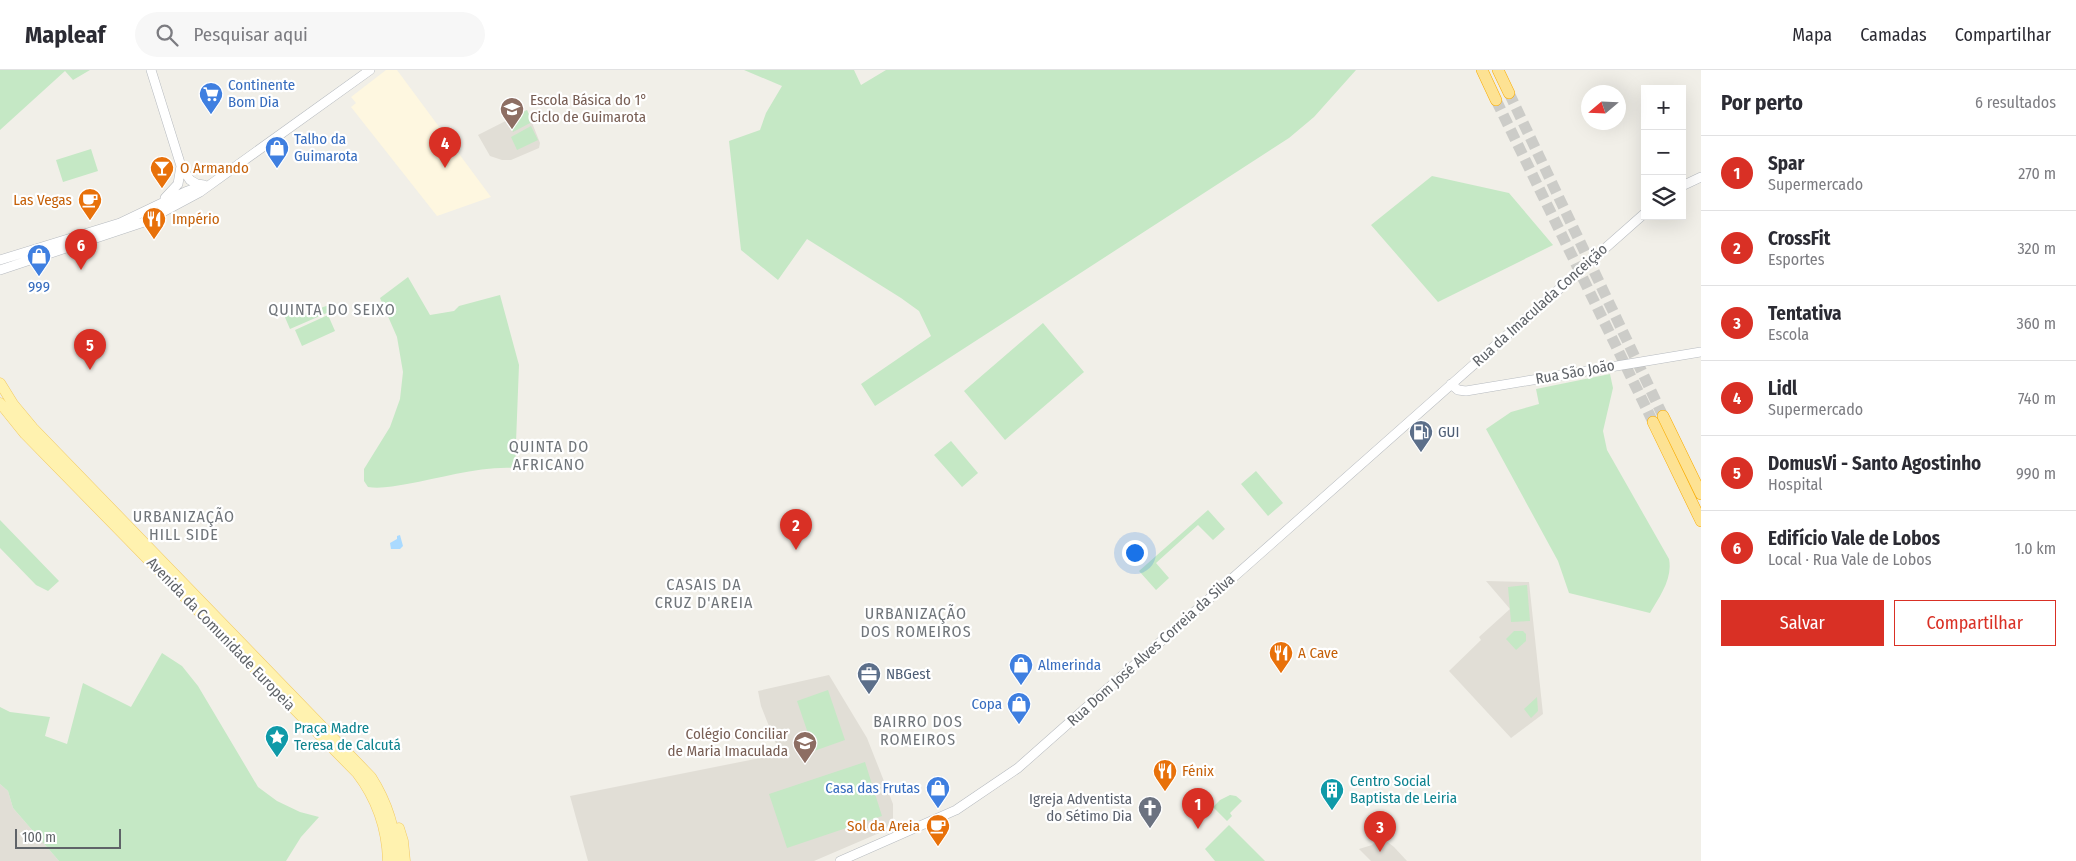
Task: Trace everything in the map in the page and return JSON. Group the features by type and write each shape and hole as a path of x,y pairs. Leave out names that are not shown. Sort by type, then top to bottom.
{"highway":[{"path":"1482,70 1496,100"},
{"path":"1498,70 1509,93"},
{"path":"1664,416 1701,494"},
{"path":"1652,422 1701,521"}],"main road":[{"path":"151,70 181,166 194,183 204,185"},
{"path":"0,270 127,229 172,208 214,182 370,70"},
{"path":"158,205 176,188 181,166"},
{"path":"172,208 183,198 186,192 186,175"},
{"path":"1686,184 1701,177"},
{"path":"0,260 120,223 186,192 214,182"},
{"name":"Rua da Imaculada Conceição","path":"1436,398 1641,216"},
{"name":"Rua São João","path":"1451,384 1458,390 1466,391 1701,352"},
{"name":"Avenida da Comunidade Europeia","path":"0,383 13,404 33,428 351,754 374,781 388,810 395,838 397,861"},
{"name":"Rua Dom José Alves Correia da Silva","path":"840,861 956,810 1018,768 1436,398"},
{"name":"Avenida da Comunidade Europeia","path":"0,403 25,434 357,773 370,792 382,818 388,861"},
{"path":"388,810 397,821 401,833 405,861"}],"shaded area":[{"path":"386,70 397,70 491,197 437,216 351,107 356,103 351,97"},
{"name":"Escola Básica do 1° Ciclo de Guimarota","path":"527,110 540,143 539,148 511,160 502,160 490,156 478,135"},
{"path":"1486,581 1529,582 1543,714 1511,738 1449,671 1481,640 1479,637 1510,609"},
{"name":"Colégio Conciliar de Maria Imaculada","path":"829,675 867,738 893,804 893,819 884,831 814,861 588,861 570,796 780,754 761,706 758,691"},
{"path":"0,784 8,791 13,808 59,861 0,861"},
{"path":"1381,837 1407,861 1371,861 1359,849 1372,845"}],"green space":[{"path":"0,70 90,70 73,80 65,71 0,130"},
{"path":"744,70 854,70 861,85 886,70 1356,70 1314,117 1289,138 875,406 861,384 931,336 919,311 807,239 778,280 741,250 729,141 760,130 766,113 782,86"},
{"path":"527,110 532,122 513,132 507,120"},
{"path":"531,126 538,140 517,150 511,137"},
{"path":"91,149 98,171 63,182 56,160"},
{"path":"1432,176 1509,193 1553,245 1438,302 1371,225"},
{"path":"408,277 430,315 454,311 459,306 500,295 519,365 515,468 474,471 383,487 368,487 364,481 364,469 390,427 400,399 403,372 397,337 380,298"},
{"path":"334,305 336,309 290,329 281,308 301,315"},
{"path":"328,315 335,331 302,346 295,330"},
{"path":"1043,323 1084,372 1005,440 964,391"},
{"path":"1610,374 1613,388 1603,431 1607,450 1669,559 1670,566 1667,581 1650,613 1569,593 1558,561 1486,429 1511,412 1539,404 1536,389"},
{"path":"951,441 978,473 962,487 934,455"},
{"path":"1256,471 1283,503 1268,516 1241,484"},
{"path":"1208,510 1225,529 1213,540 1198,525 1156,563 1169,578 1156,590 1139,571"},
{"path":"0,520 59,581 48,591 36,585 0,548"},
{"path":"1527,585 1530,621 1511,622 1508,587"},
{"path":"1514,631 1523,631 1526,634 1526,641 1516,650 1506,639"},
{"path":"162,653 182,666 198,686 258,787 277,801 300,812 319,817 301,837 286,861 59,861 13,808 8,791 0,784 0,707 10,712 50,717 45,736 67,744 83,683 131,707"},
{"path":"828,690 845,740 814,751 797,701"},
{"path":"1537,697 1538,711 1531,718 1524,709"},
{"path":"865,762 882,816 787,848 769,794"},
{"path":"1230,795 1236,796 1242,801 1230,813 1232,816 1227,821 1213,807 1220,800"},
{"path":"1229,825 1265,861 1215,861 1205,849"}],"water":[{"path":"400,535 403,546 400,549 391,549 390,543"}],"tunnel":[{"path":"1509,93 1663,416"},
{"path":"1496,100 1653,422"}],"place":[{"name":"Continente Bom Dia","path":"211,115"},
{"name":"Escola Básica do 1° Ciclo de Guimarota","path":"512,130"},
{"name":"Lidl","path":"445,168"},
{"name":"Talho da Guimarota","path":"277,169"},
{"name":"O Armando","path":"162,189"},
{"name":"Las Vegas","path":"90,221"},
{"name":"Império","path":"154,240"},
{"name":"Edifício Vale de Lobos","path":"81,270"},
{"name":"999","path":"39,277"},
{"name":"DomusVi - Santo Agostinho","path":"90,370"},
{"name":"GUI","path":"1421,453"},
{"name":"CrossFit","path":"796,550"},
{"name":"A Cave","path":"1281,674"},
{"name":"Almerinda","path":"1021,686"},
{"name":"NBGest","path":"869,695"},
{"name":"Copa","path":"1019,725"},
{"name":"Praça Madre Teresa de Calcutá","path":"277,758"},
{"name":"Colégio Conciliar de Maria Imaculada","path":"805,764"},
{"name":"Fénix","path":"1165,792"},
{"name":"Casa das Frutas","path":"938,809"},
{"name":"Centro Social Baptista de Leiria","path":"1332,811"},
{"name":"Igreja Adventista do Sétimo Dia","path":"1150,829"},
{"name":"Spar","path":"1198,829"},
{"name":"Sol da Areia","path":"938,847"},
{"name":"Tentativa","path":"1380,852"}],"district":[{"name":"QUINTA DO SEIXO","path":"332,309"},
{"name":"QUINTA DO AFRICANO","path":"549,455"},
{"name":"URBANIZAÇÃO HILL SIDE","path":"184,525"},
{"name":"CASAIS DA CRUZ D'AREIA","path":"704,593"},
{"name":"URBANIZAÇÃO DOS ROMEIROS","path":"916,622"},
{"name":"BAIRRO DOS ROMEIROS","path":"918,730"}]}
